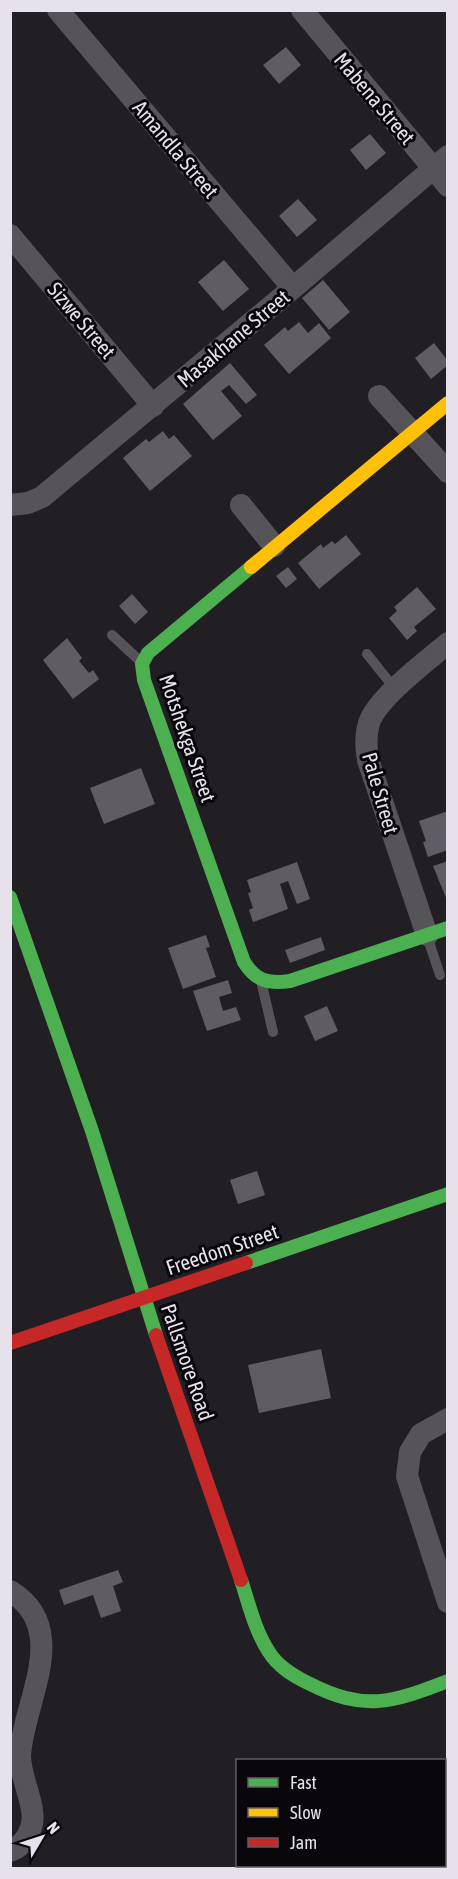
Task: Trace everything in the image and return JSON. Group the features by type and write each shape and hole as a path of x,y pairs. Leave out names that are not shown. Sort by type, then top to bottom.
{"street":[{"name":"Amandla Street","path":"58,10 293,288"},
{"name":"Mabena Street","path":"303,10 440,162 447,186"},
{"name":"Masakhane Street","path":"10,505 28,503 42,497 153,406 440,162"},
{"name":"Sizwe Street","path":"10,234 153,406"},
{"path":"379,396 447,472"},
{"name":"Motshekga Street","path":"262,982 250,973 244,962 144,680 142,663 148,653 447,403"},
{"path":"241,505 274,546"},
{"name":"Pale Street","path":"437,932 368,760 365,738 370,720 379,706 447,643"},
{"name":"Pallsmore Road","path":"10,897 92,1131 144,1299 261,1638 282,1669 338,1697 360,1703 380,1704 447,1681"},
{"path":"262,982 290,981 437,932"},
{"name":"Freedom Street","path":"10,1343 447,1194"},
{"path":"447,1419 421,1434 410,1452 407,1476 447,1602"},
{"path":"10,1591 26,1604 33,1616 39,1628 42,1654 22,1736 20,1757 22,1778 33,1818 31,1828 20,1848 10,1851"}],"lane":[{"path":"112,635 142,663"},
{"path":"367,654 395,689"},
{"path":"437,932 440,975"},
{"path":"262,982 273,1032"}],"building":[{"path":"286,47 301,65 279,84 263,65"},
{"path":"370,134 386,153 366,170 350,150"},
{"path":"298,199 317,220 297,237 279,216"},
{"path":"224,260 249,289 223,311 198,282"},
{"path":"323,280 350,312 329,330 302,298"},
{"path":"299,322 308,333 319,323 331,338 289,374 264,345 285,327 288,331"},
{"path":"434,343 448,361 448,365 431,379 415,358"},
{"path":"230,363 257,395 246,404 229,385 221,391 242,416 213,440 183,404"},
{"path":"163,431 169,439 174,435 192,456 150,491 123,458 146,439 149,442"},
{"path":"346,535 361,554 319,589 298,563 321,544 323,548 332,541 335,544"},
{"path":"288,567 297,579 286,588 276,576"},
{"path":"417,587 436,609 414,627 417,631 407,640 389,618 397,611 394,607"},
{"path":"132,594 148,612 135,624 119,606"},
{"path":"67,638 82,658 79,661 89,673 93,670 99,679 73,699 43,660"},
{"path":"141,768 155,804 104,824 90,788"},
{"path":"448,811 448,850 428,857 423,842 426,841 419,821"},
{"path":"448,861 448,900 447,900 433,866"},
{"path":"297,862 310,899 297,904 288,881 280,884 288,909 253,922 249,910 253,908 248,893 251,892 247,880"},
{"path":"206,935 210,947 206,948 216,977 183,989 168,948"},
{"path":"321,937 325,950 290,963 285,950"},
{"path":"228,980 232,993 219,997 223,1011 236,1007 241,1020 207,1031 193,991"},
{"path":"327,1006 338,1031 315,1041 304,1016"},
{"path":"257,1171 265,1195 238,1204 230,1180"},
{"path":"321,1349 331,1398 259,1413 248,1365"},
{"path":"118,1570 123,1582 113,1586 121,1611 101,1618 93,1595 64,1605 59,1590"}],"traffic: fast":[{"path":"251,567 148,653 142,664 144,680 244,962 263,980 290,981 448,928"},
{"path":"10,897 92,1131 156,1335"},
{"path":"246,1263 448,1194"},
{"path":"241,1580 256,1626 269,1652 282,1667 308,1683 346,1698 378,1701 410,1695 448,1681"}],"traffic: slow":[{"path":"251,567 448,403"}],"traffic: jam":[{"path":"10,1343 246,1263"},
{"path":"156,1335 241,1580"}]}
